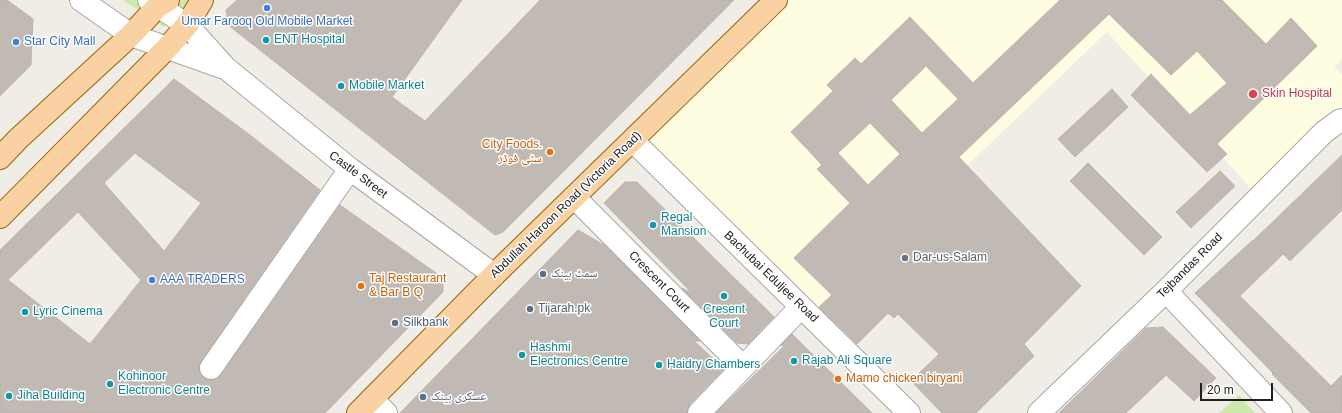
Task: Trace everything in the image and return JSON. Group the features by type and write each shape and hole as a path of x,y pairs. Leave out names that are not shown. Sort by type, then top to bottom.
{"main road":[{"path":"0,217 168,47 187,25 202,0"},
{"name":"Abdullah Haroon Road (Victoria Road)","path":"372,408 494,275 776,0"},
{"path":"0,158 18,138 131,35 158,2"}],"street":[{"name":"Castle Street","path":"81,0 131,35 227,69"},
{"name":"Castle Street","path":"158,2 187,25 227,69 350,169 494,275"},
{"name":"Tejbandas Road","path":"1039,413 1166,291 1324,132 1342,120"},
{"name":"Bachubai Eduljee Road","path":"633,141 801,307 903,411"},
{"path":"211,368 350,169"},
{"name":"Crescent Court","path":"574,197 743,367"},
{"path":"1166,291 1281,413"},
{"path":"699,413 801,307"}],"shaded area":[{"path":"776,0 1342,0 1342,59 1334,67 1342,75 1342,114 1259,197 1107,32 810,315 633,141"}],"green space":[{"path":"123,0 192,0 164,27"},
{"path":"1239,395 1255,413 1219,413"}],"building":[{"name":"Star City Mall","path":"0,0 7,0 33,19 31,65 0,96"},
{"path":"237,0 462,0 392,97 425,121 540,0 734,0 503,232 495,235 228,25 226,10"},
{"path":"1060,0 1222,0 1266,44 1291,18 1317,46 1217,144 1227,154 1207,172 1131,95 1151,74 1190,115 1227,83 1197,51 1171,75 1109,14 959,157 1081,286 1024,344 1034,356 976,413 942,413 911,381 939,354 898,314 894,318 888,313 857,344 819,307 832,295 794,258 850,203 817,169 822,165 791,132 833,91 827,85 855,58 861,64 910,17 973,83","holes":["926,66 958,99 922,133 891,100","870,123 900,154 868,185 838,153"]},
{"path":"174,79 250,135 320,190 201,361 199,367 200,374 204,378 210,380 217,379 221,375 340,205 443,278 443,292 325,413 0,413 0,250","holes":["135,153 201,203 164,251 104,183","78,212 141,280 90,344 8,280"]},
{"path":"1112,89 1128,107 1075,157 1058,139"},
{"path":"1342,155 1342,210 1290,261 1283,254 1240,296 1331,386 1342,375 1342,413 1311,413 1195,293 1253,241"},
{"path":"1088,163 1162,237 1144,255 1070,181"},
{"path":"1220,171 1235,186 1191,228 1176,212"},
{"path":"625,182 637,182 774,317 748,344 737,343 682,288 692,293 604,203"},
{"path":"578,230 604,245 700,341 694,341 724,369 690,404 687,413 400,413"},
{"path":"1163,327 1216,378 1194,401 1166,375 1126,413 1059,413 1146,328"},
{"name":"Rajab Ali Square","path":"792,334 872,413 716,413 784,346 781,345"}],"place":[{"name":"Umar Farooq Old Mobile Market","path":"267,8"},
{"name":"ENT Hospital","path":"266,40"},
{"name":"Star City Mall","path":"16,42"},
{"name":"Mobile Market","path":"341,86"},
{"name":"Skin Hospital","path":"1253,94"},
{"name":"City Foods۔ سٹی فوڈز","path":"550,152"},
{"name":"Regal Mansion","path":"653,225"},
{"name":"Dar-us-Salam","path":"905,258"},
{"name":"سمٹ بینک","path":"543,274"},
{"name":"AAA TRADERS","path":"152,280"},
{"name":"Taj Restaurant & Bar B Q","path":"361,286"},
{"name":"Cresent Court","path":"724,296"},
{"name":"Tijarah.pk","path":"530,309"},
{"name":"Lyric Cinema","path":"25,312"},
{"name":"Silkbank","path":"395,323"},
{"name":"Hashmi Electronics Centre","path":"522,355"},
{"name":"Rajab Ali Square","path":"794,361"},
{"name":"Haidry Chambers","path":"659,365"},
{"name":"Mamo chicken biryani","path":"838,379"},
{"name":"Kohinoor Electronic Centre","path":"110,384"},
{"name":"Jiha Building","path":"9,396"},
{"name":"عسکری بینک","path":"423,397"}]}
